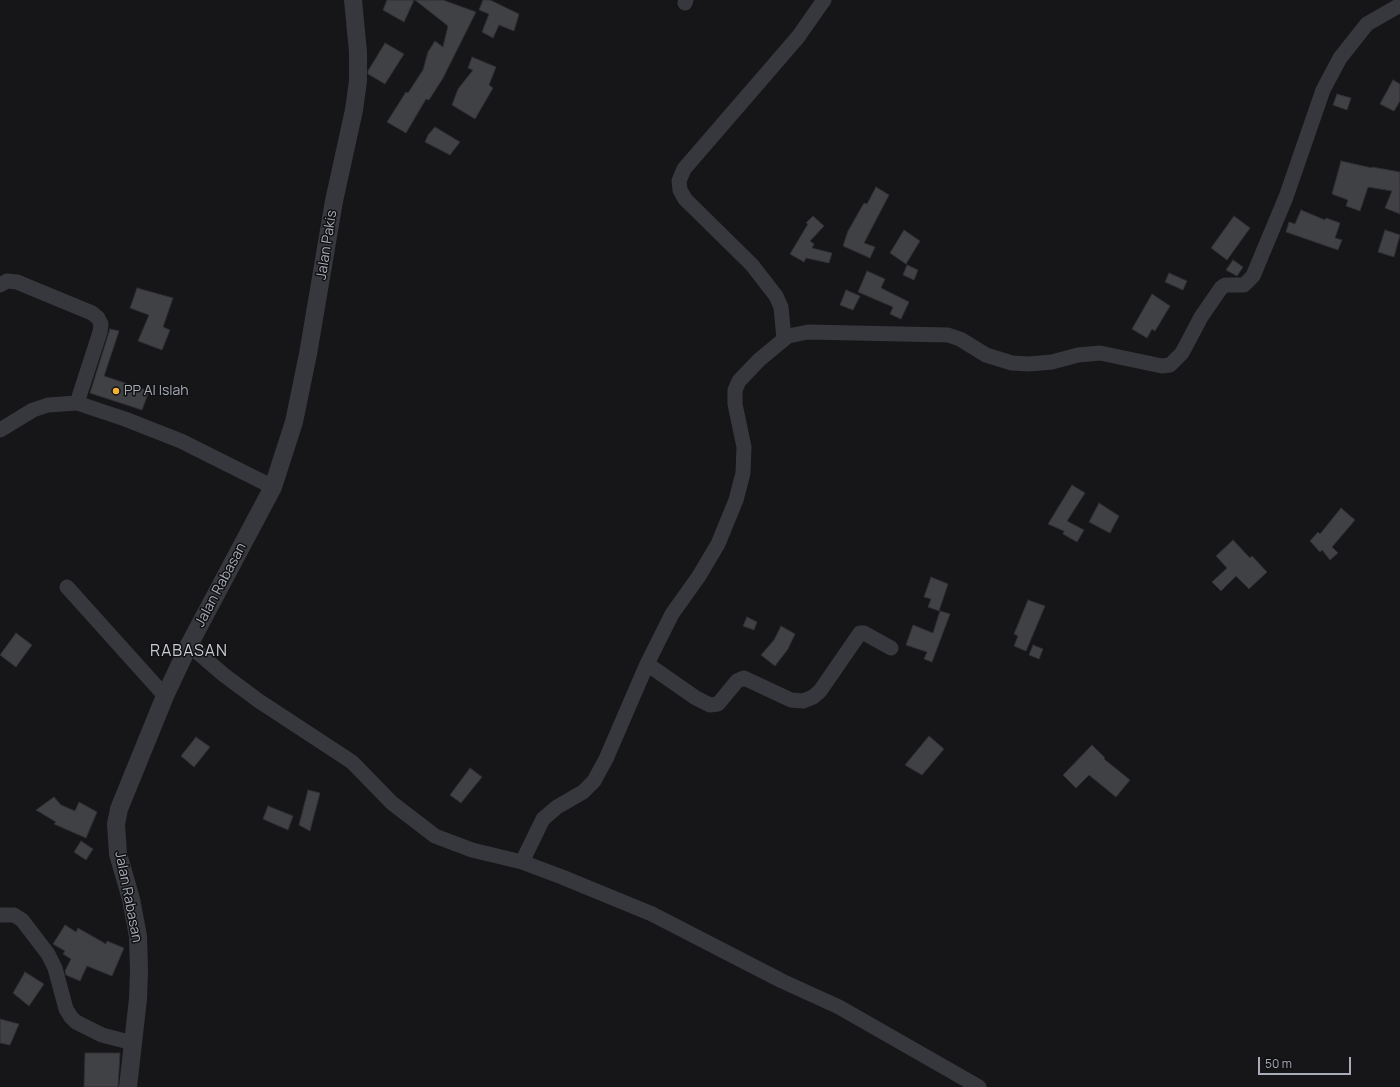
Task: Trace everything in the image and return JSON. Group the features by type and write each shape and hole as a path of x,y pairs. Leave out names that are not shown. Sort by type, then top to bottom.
{"street":[{"name":"Jalan Pakis","path":"273,487 294,422 308,354 334,201 354,110 358,81 358,52 353,0"},
{"path":"784,339 780,307 776,296 752,265 685,200 680,190 679,181 684,169 798,37 824,0"},
{"path":"522,862 542,819 557,806 583,792 594,781 606,759 647,664 672,614 699,576 718,544 736,500 743,473 744,446 735,404 736,387 744,375 759,360 784,339 796,333 808,332 948,336 960,339 986,355 1012,363 1029,364 1052,362 1091,353 1111,355 1162,366 1170,365 1182,353 1201,317 1221,288 1225,285 1244,285 1253,276 1286,197 1323,90 1340,58 1367,24 1400,5"},
{"path":"0,285 7,281 17,282 92,313 98,318 101,324 100,332 76,403"},
{"path":"0,430 32,410 48,405 76,403 125,419 181,442 273,487"},
{"name":"Jalan Rabasan","path":"128,1087 138,999 138,936 131,899 118,854 116,824 125,791 165,696 189,645 273,487"},
{"path":"67,587 165,696"},
{"path":"647,664 696,698 710,705 718,704 737,681 744,678 791,700 803,701 813,697 820,691 860,633 864,633 891,648"},
{"path":"189,645 259,701 352,762 392,803 436,836 472,850 522,862 562,876 652,914 782,981 839,1007 980,1087"},
{"path":"0,915 14,915 22,920 48,954 55,968 66,1009 76,1022 102,1035 133,1043"}],"building":[{"path":"387,0 414,0 404,22 383,10"},
{"path":"415,0 443,0 476,12 443,78 429,100 426,99 406,133 387,122 406,92 408,93 423,70 428,52 435,41 443,47 448,26"},
{"path":"483,0 490,0 519,14 514,31 499,25 493,38 482,32 489,14 479,10"},
{"path":"385,43 404,54 385,84 368,74 368,71"},
{"path":"472,57 496,67 489,85 493,88 475,119 452,105 458,89 473,70 468,68"},
{"path":"1393,80 1400,84 1400,101 1394,111 1380,104"},
{"path":"1337,94 1351,98 1347,110 1333,105"},
{"path":"435,127 460,142 450,155 425,142 428,135"},
{"path":"1341,161 1400,172 1400,214 1385,208 1392,191 1368,187 1360,211 1346,206 1348,200 1332,194"},
{"path":"876,187 889,195 864,243 875,247 870,258 843,246 848,231 864,203 867,204"},
{"path":"1301,210 1325,220 1326,218 1340,223 1335,238 1342,240 1338,250 1286,232 1289,222 1295,224"},
{"path":"813,216 824,226 810,241 814,244 812,248 832,253 829,263 806,258 804,262 790,254 808,224 806,223"},
{"path":"1234,216 1250,228 1227,260 1211,248"},
{"path":"904,230 920,241 906,264 890,253"},
{"path":"1385,230 1400,235 1394,257 1378,252"},
{"path":"1233,260 1243,267 1237,276 1226,270"},
{"path":"907,265 918,270 914,280 903,275"},
{"path":"867,271 885,279 881,288 909,302 901,319 890,314 893,307 858,292"},
{"path":"1169,273 1187,281 1183,290 1165,282"},
{"path":"137,288 173,298 163,327 170,330 162,350 138,341 149,315 130,308"},
{"path":"846,290 860,296 853,310 840,305"},
{"path":"1152,294 1170,306 1155,331 1152,329 1147,338 1132,329"},
{"name":"PP Al Islah","path":"110,329 119,331 104,376 149,391 142,410 90,393"},
{"path":"1072,485 1085,493 1067,521 1084,530 1077,542 1063,534 1064,531 1048,524"},
{"path":"1099,503 1119,516 1110,533 1089,522"},
{"path":"1341,508 1355,520 1332,547 1338,553 1330,560 1322,550 1320,552 1310,541 1318,532 1320,534"},
{"path":"1233,540 1250,558 1252,556 1267,572 1249,589 1236,576 1221,591 1212,582 1227,568 1216,556"},
{"path":"931,577 948,584 939,611 928,607 931,599 924,597"},
{"path":"1028,600 1045,606 1026,651 1014,646 1018,636 1014,634"},
{"path":"940,611 950,614 932,662 924,659 927,652 906,645 913,625 933,633"},
{"path":"747,617 757,622 754,630 743,626"},
{"path":"781,626 795,634 788,649 775,666 761,655 774,640"},
{"path":"16,633 32,645 16,667 0,655"},
{"path":"1033,645 1043,649 1039,659 1029,655"},
{"path":"929,736 944,749 922,775 905,765"},
{"path":"196,737 210,747 194,767 181,756"},
{"path":"1092,745 1105,758 1104,759 1130,780 1116,797 1089,775 1076,788 1063,775"},
{"path":"470,768 482,777 461,803 450,795"},
{"path":"308,790 320,793 310,831 299,825"},
{"path":"54,797 61,805 75,811 79,802 97,812 86,838 54,824 56,822 36,810"},
{"path":"268,806 293,816 288,830 263,819"},
{"path":"81,841 93,849 86,860 74,852"},
{"path":"65,925 76,932 78,928 106,944 107,941 124,948 112,976 87,966 80,981 66,975 65,971 71,959 63,954 65,951 53,944"},
{"path":"25,972 44,984 29,1006 13,993"},
{"path":"0,1019 19,1024 10,1045 0,1043"},
{"path":"85,1053 120,1053 118,1087 84,1087"}],"place":[{"name":"PP Al Islah","path":"116,391"}],"district":[{"name":"RABASAN","path":"189,652"}]}
